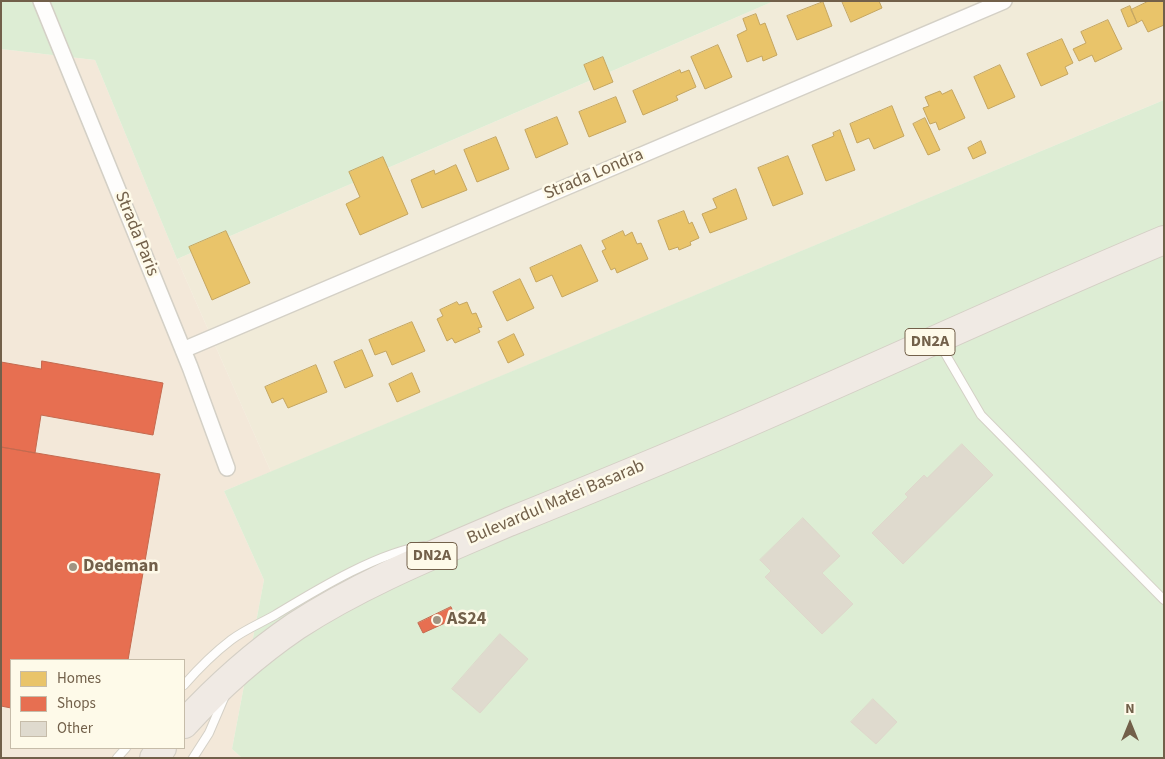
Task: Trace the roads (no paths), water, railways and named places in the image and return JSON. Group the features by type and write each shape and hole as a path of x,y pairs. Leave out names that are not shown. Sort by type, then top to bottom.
{"highway":[{"name":"DN2A","path":"936,339 1164,240"},
{"name":"Bulevardul Matei Basarab","path":"185,723 198,708 265,648 296,626 391,574 461,542 711,439 936,339"}],"street":[{"name":"Strada Paris","path":"41,1 183,350 227,468"},
{"name":"Strada Londra","path":"183,350 1004,1"}],"lane":[{"path":"936,339 982,415 1164,600"},
{"path":"185,684 195,672 232,639 359,569 406,548 461,542"},
{"path":"193,758 209,733 234,675"}],"place":[{"name":"Dedeman","path":"73,567"},
{"name":"AS24","path":"437,620"}]}
